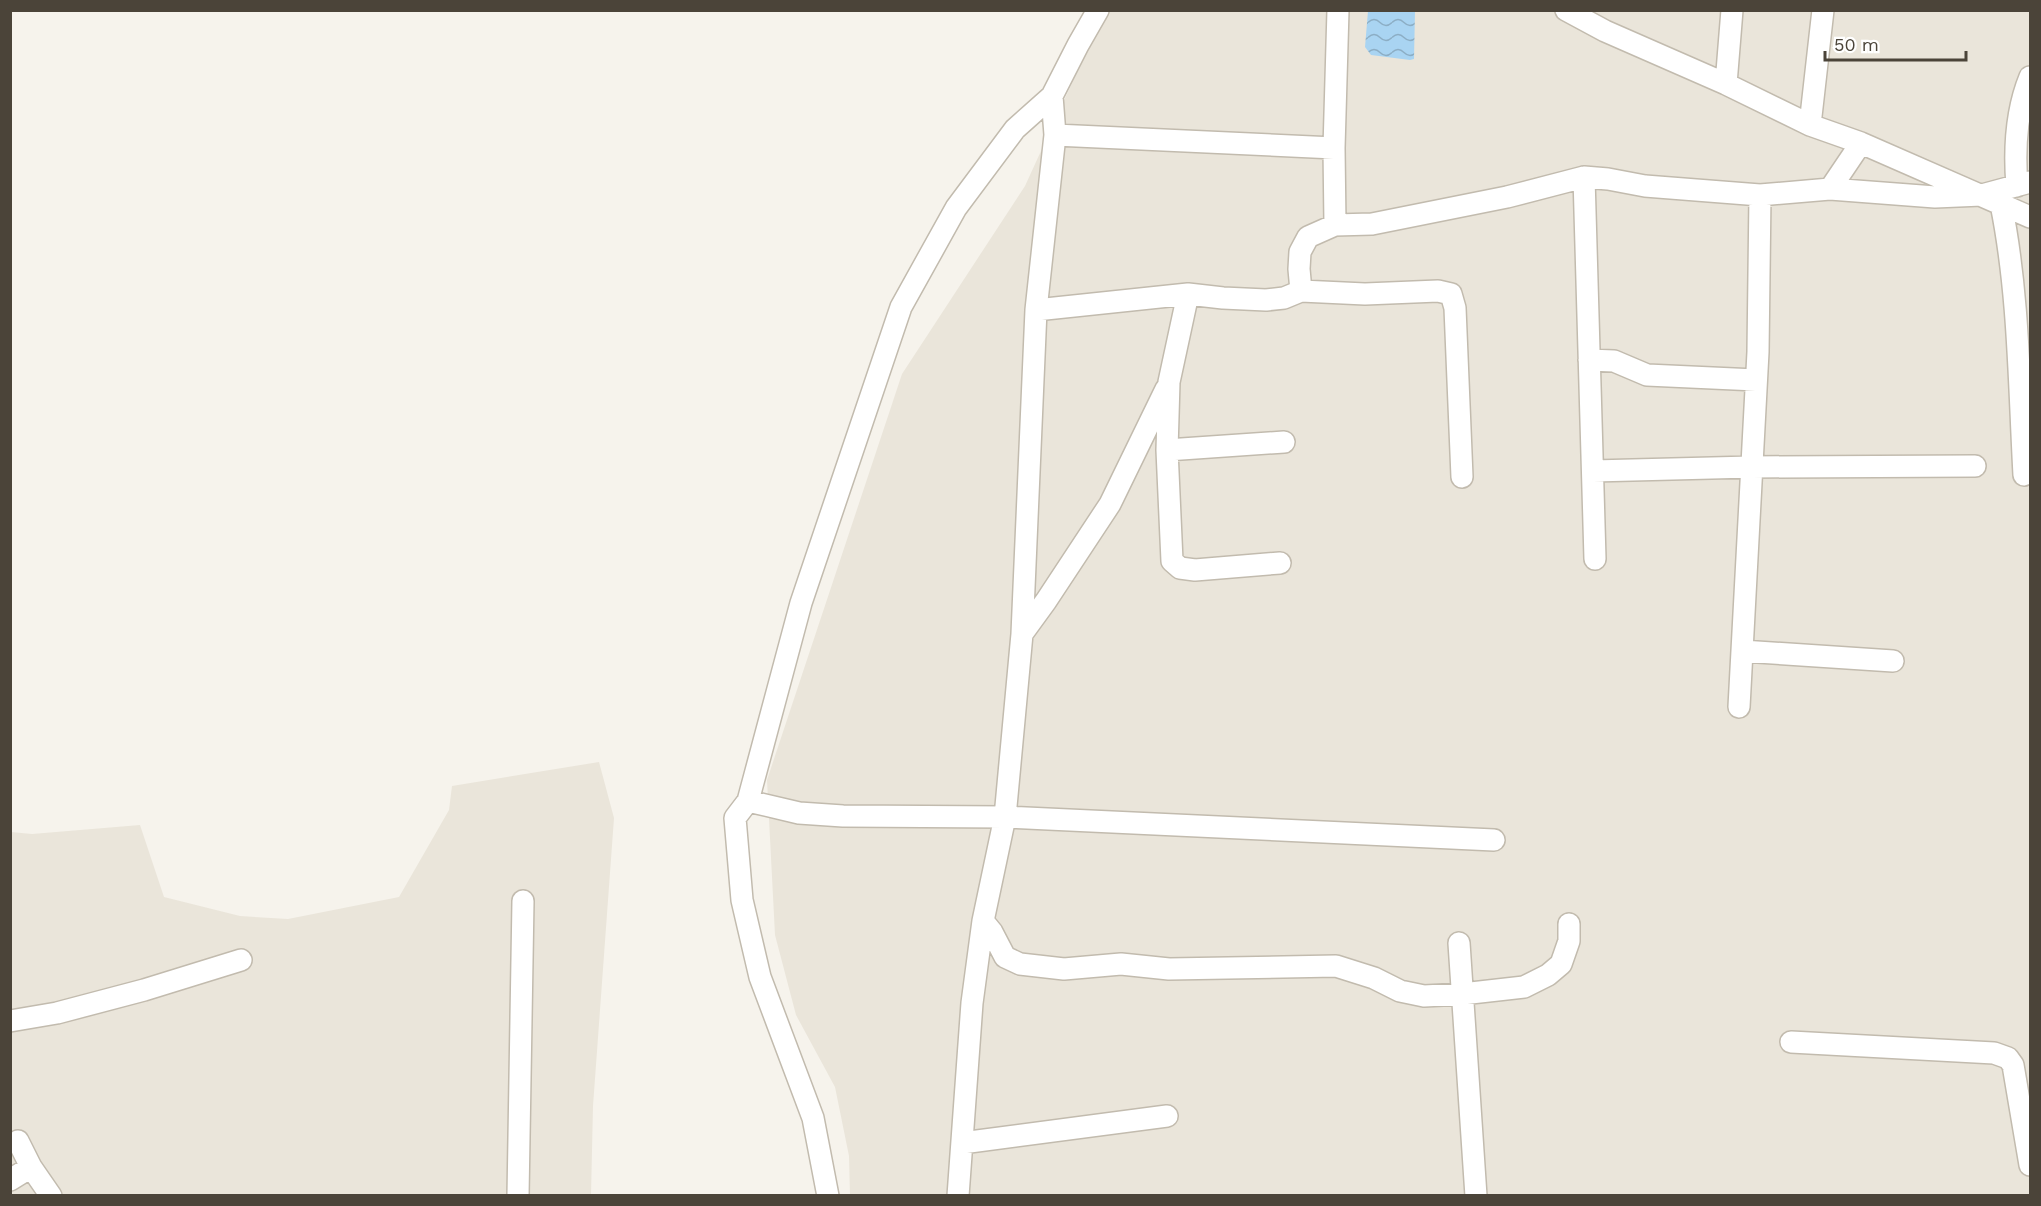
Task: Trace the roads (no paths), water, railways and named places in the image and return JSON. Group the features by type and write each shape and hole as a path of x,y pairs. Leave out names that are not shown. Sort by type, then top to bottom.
{"street":[{"path":"828,1196 813,1118 759,977 742,900 735,818 747,801 801,603 901,307 956,208 1015,129 1052,96 1098,10"},
{"path":"1335,225 1334,148 1338,10"},
{"path":"1726,84 1732,10"},
{"path":"1810,125 1823,10"},
{"path":"1576,13 1605,31 1726,84 1810,125 1861,142 2031,217"},
{"path":"1300,291 1300,252 1308,237 1335,225 1372,224 1507,197 1584,177 1645,186 1761,195 1830,189 1991,200 2024,184 2015,158 2020,109 2031,76"},
{"path":"958,1196 972,1003 983,921 1005,817 1022,634 1036,310 1055,135 1052,96"},
{"path":"1055,135 1334,148"},
{"path":"1830,189 1861,142"},
{"path":"1584,177 1595,560"},
{"path":"1738,707 1756,380 1761,195"},
{"path":"1991,200 2010,249 2016,301 2024,475"},
{"path":"1036,310 1188,294 1266,300 1284,298 1300,291 1365,294 1438,291 1451,294 1455,308 1462,477"},
{"path":"1188,294 1169,382 1167,450 1172,561 1180,568 1195,570 1280,562"},
{"path":"1589,360 1614,361 1647,375 1756,380"},
{"path":"1022,634 1110,504 1169,382"},
{"path":"1167,450 1284,442"},
{"path":"1593,471 1751,467 1975,466"},
{"path":"1742,651 1893,661"},
{"path":"747,801 799,813 843,816 1005,817 1494,840"},
{"path":"518,1196 523,901"},
{"path":"983,921 992,932 1005,957 1020,964 1064,969 1121,964 1169,969 1336,966 1374,978 1400,991 1424,996 1524,987 1548,975 1561,964 1569,941 1569,924"},
{"path":"1459,943 1476,1196"},
{"path":"10,1021 46,1015 122,996 241,960"},
{"path":"1791,1042 1994,1053 2008,1058 2013,1065 2031,1165"},
{"path":"962,1143 1167,1116"},
{"path":"18,1141 31,1167 51,1196"},
{"path":"10,1180 31,1167"}],"water":[{"path":"1368,11 1415,11 1414,59 1371,55 1365,47"}]}
